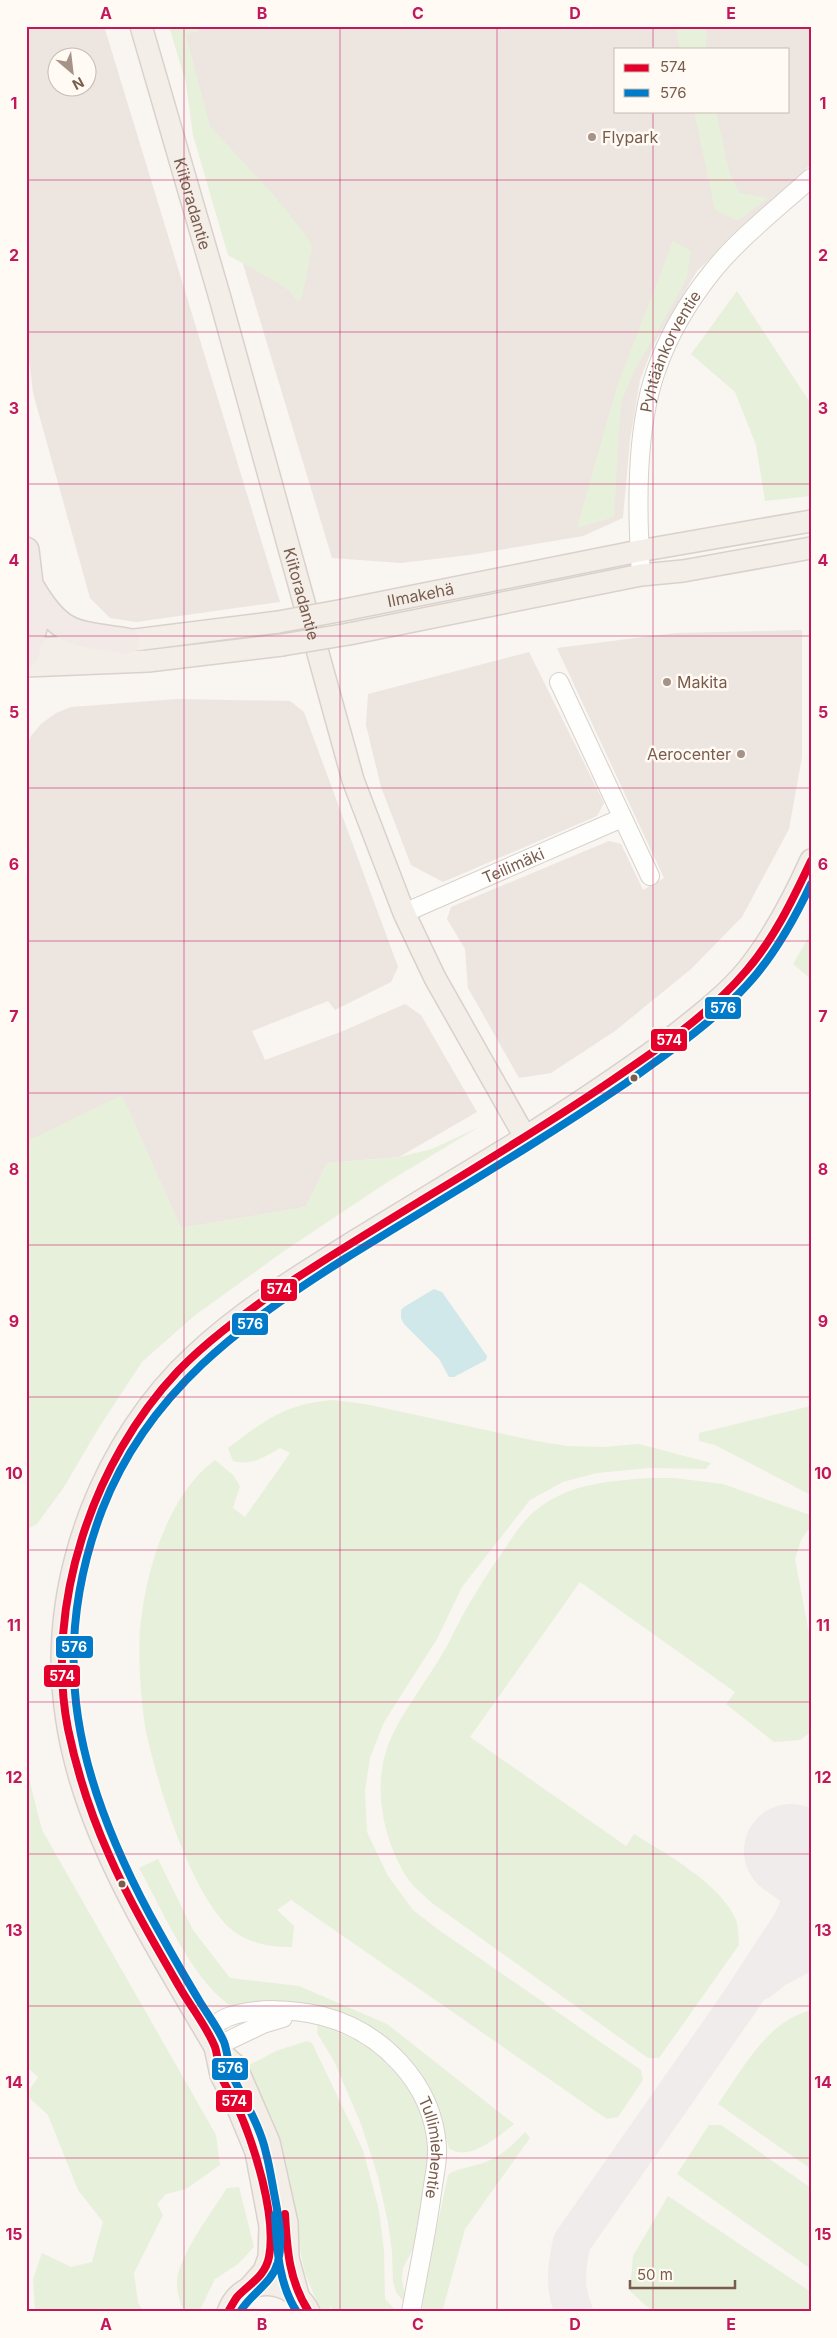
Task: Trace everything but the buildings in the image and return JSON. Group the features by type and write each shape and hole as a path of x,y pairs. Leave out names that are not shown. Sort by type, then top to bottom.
{"highway":[{"path":"26,550 35,625 27,654"},
{"path":"32,588 44,609 57,622 90,637 127,641"}],"main road":[{"name":"Kiitoradantie","path":"141,26 220,298 351,772 404,913 452,1010 525,1137"},
{"name":"Ilmakehä","path":"27,654 104,646 127,641 278,622 639,551 811,521"},
{"name":"Ilmakehä","path":"27,654 148,661 282,645 349,634 641,575 683,571 811,548"},
{"path":"228,2312 238,2296 249,2288 264,2271 269,2257 270,2226 256,2152 236,2104 220,2075 210,2039 114,1868 93,1820 78,1776 68,1733 62,1686 62,1636 70,1578 82,1534 100,1488 124,1444 158,1396 193,1357 230,1324 281,1287 525,1137 624,1073 701,1015 746,970 794,898 811,860"},
{"path":"210,2039 236,2066 269,2142 287,2223 288,2258 304,2303"},
{"path":"249,2288 264,2284 272,2285 304,2303"}],"street":[{"name":"Pyhtäänkorventie","path":"641,575 638,479 645,421 655,372 672,334 692,299 721,262 811,178"},
{"path":"559,682 650,876"},
{"name":"Teilimäki","path":"404,913 622,818"},
{"name":"Tullimiehentie","path":"210,2039 222,2020 237,2015 292,2011 350,2025 381,2044 403,2065 425,2103 431,2118 436,2141 436,2160 428,2221 412,2312"}],"shaded area":[{"path":"26,26 104,26 280,602 136,622 110,618 90,598 33,393 26,329"},
{"path":"171,26 811,26 811,164 697,271 655,342 640,380 630,440 623,518 583,536 469,555 401,563 332,558"},
{"path":"802,630 802,757 789,829 742,917 691,969 615,1031 551,1073 519,1078 468,988 465,949 447,919 451,907 609,841 621,844 643,890 664,878 557,648 675,633"},
{"path":"529,652 604,803 597,816 443,882 411,865 381,787 366,725 368,694"},
{"path":"177,699 290,701 304,712 398,967 391,982 335,1010 328,1001 252,1031 265,1060 343,1031 405,1004 421,1015 477,1112 399,1157 327,1163 306,1207 181,1228 122,1096 26,1142 26,748 31,736 41,724 56,713 71,707"}],"green space":[{"path":"169,26 198,26 199,31 186,35 210,126 273,194 307,237 312,248 302,297 298,301 288,290 276,282 228,255 193,135 186,83"},
{"path":"675,26 707,26 706,48 680,48"},
{"path":"694,112 716,112 730,175 740,193 768,198 738,221 715,210"},
{"path":"673,241 691,251 687,279 635,370 621,402 614,517 577,528 616,389"},
{"path":"737,291 811,404 811,496 765,501 756,445 735,392 691,354"},
{"path":"811,933 811,979 793,964"},
{"path":"122,1095 181,1228 306,1207 327,1163 399,1157 432,1149 479,1127 386,1183 284,1251 194,1316 142,1362 98,1429 64,1487 37,1524 26,1530 26,1142"},
{"path":"333,1400 365,1404 536,1441 567,1446 603,1447 639,1444 711,1463 706,1469 649,1468 597,1473 563,1482 530,1500 462,1587 437,1639 384,1722 370,1758 365,1791 367,1832 388,1876 413,1910 436,1928 641,2070 643,2080 618,2117 607,2119 291,1900 277,1910 294,1926 292,1947 261,1944 239,1935 217,1914 203,1892 178,1837 167,1808 151,1753 141,1691 139,1646 141,1621 155,1555 173,1512 185,1492 199,1474 215,1460 234,1476 240,1486 233,1508 245,1517 290,1453 280,1448 258,1460 240,1462 233,1461 228,1448 276,1415 301,1405"},
{"path":"811,1406 811,1495 715,1445 699,1441 699,1433"},
{"path":"648,1478 674,1478 723,1484 810,1515 811,1526 801,1540 795,1559 811,1644 811,1732 800,1740 774,1742 726,1704 735,1692 580,1582 470,1737 626,1846 634,1834 676,1860 705,1881 728,1905 737,1924 739,1945 659,2058 648,2058 432,1903 416,1888 408,1879 392,1846 382,1810 381,1791 385,1755 397,1726 441,1656 481,1584 525,1521 552,1499 578,1488 606,1482"},
{"path":"26,1767 42,1830 216,2135 220,2165 186,2189 166,2194 157,2204 163,2215 134,2273 138,2303 144,2312 35,2311 33,2279 42,2253 71,2267 92,2262 103,2222 78,2190 48,2115 26,2095 38,2077 26,2066"},
{"path":"158,1859 193,1930 230,1978 299,1986 387,2024 514,2124 483,2146 474,2150 457,2152 449,2148 434,2101 414,2068 387,2039 371,2027 336,2011 317,2007 229,2005 215,1993 202,1977 178,1942 139,1868"},
{"path":"811,2010 811,2169 718,2104 757,2048 768,2036 795,2016"},
{"path":"318,2024 368,2045 381,2056 399,2074 414,2097 424,2122 429,2148 429,2175 417,2241 403,2268 402,2280 405,2296 402,2300 396,2292 393,2281 388,2223 378,2177 361,2124 334,2061 317,2033"},
{"path":"307,2041 312,2043 363,2150 379,2210 384,2251 385,2299 397,2312 336,2312 329,2306 331,2312 321,2312 305,2273 297,2236 247,2068 249,2065 276,2051"},
{"path":"709,2125 721,2125 811,2188 811,2269 677,2174"},
{"path":"525,2132 530,2138 465,2229 442,2312 422,2312 427,2274 448,2175 457,2170 492,2159 507,2149"},
{"path":"239,2187 254,2247 238,2264 215,2279 201,2308 195,2312 185,2312 177,2289 178,2274 182,2263 199,2230 227,2188"},
{"path":"668,2196 811,2292 811,2312 653,2312 630,2291 633,2256"}],"water":[{"path":"434,1289 442,1292 487,1356 486,1360 454,1377 449,1377 439,1359 404,1324 401,1318 401,1310 404,1307"}],"taxiway":[{"path":"574,2312 567,2286 568,2260 572,2242 739,2003 792,1922 811,1878"},
{"path":"760,1981 775,1969 811,1950"}],"runway":[{"path":"791,1851 811,1865"}],"transit line":[{"name":"574","path":"228,2312 237,2297 264,2270 269,2257 271,2240 270,2221 257,2160 244,2122 224,2084 212,2040 143,1923 109,1855 85,1793 68,1729 62,1682 63,1634 70,1585 82,1538 100,1491 122,1448 148,1407 178,1371 223,1331 272,1294 313,1267 520,1140 602,1087 678,1034 714,1004 746,971 765,946 790,904 811,861"},
{"name":"576","path":"240,2312 271,2276 278,2262 280,2230 269,2164 256,2124 231,2073 222,2037 150,1915 125,1865 104,1816 88,1767 78,1718 74,1668 76,1617 85,1564 102,1510 121,1468 145,1430 172,1395 202,1364 270,1308 346,1258 557,1128 626,1083 689,1037 719,1012 757,974 783,937 811,884"},
{"name":"574","path":"285,2214 290,2265 297,2289 309,2312"},
{"name":"576","path":"275,2215 282,2277 297,2312"}],"place":[{"name":"Flypark","path":"592,137"},
{"name":"Makita","path":"667,682"},
{"name":"Aerocenter","path":"741,754"}]}
